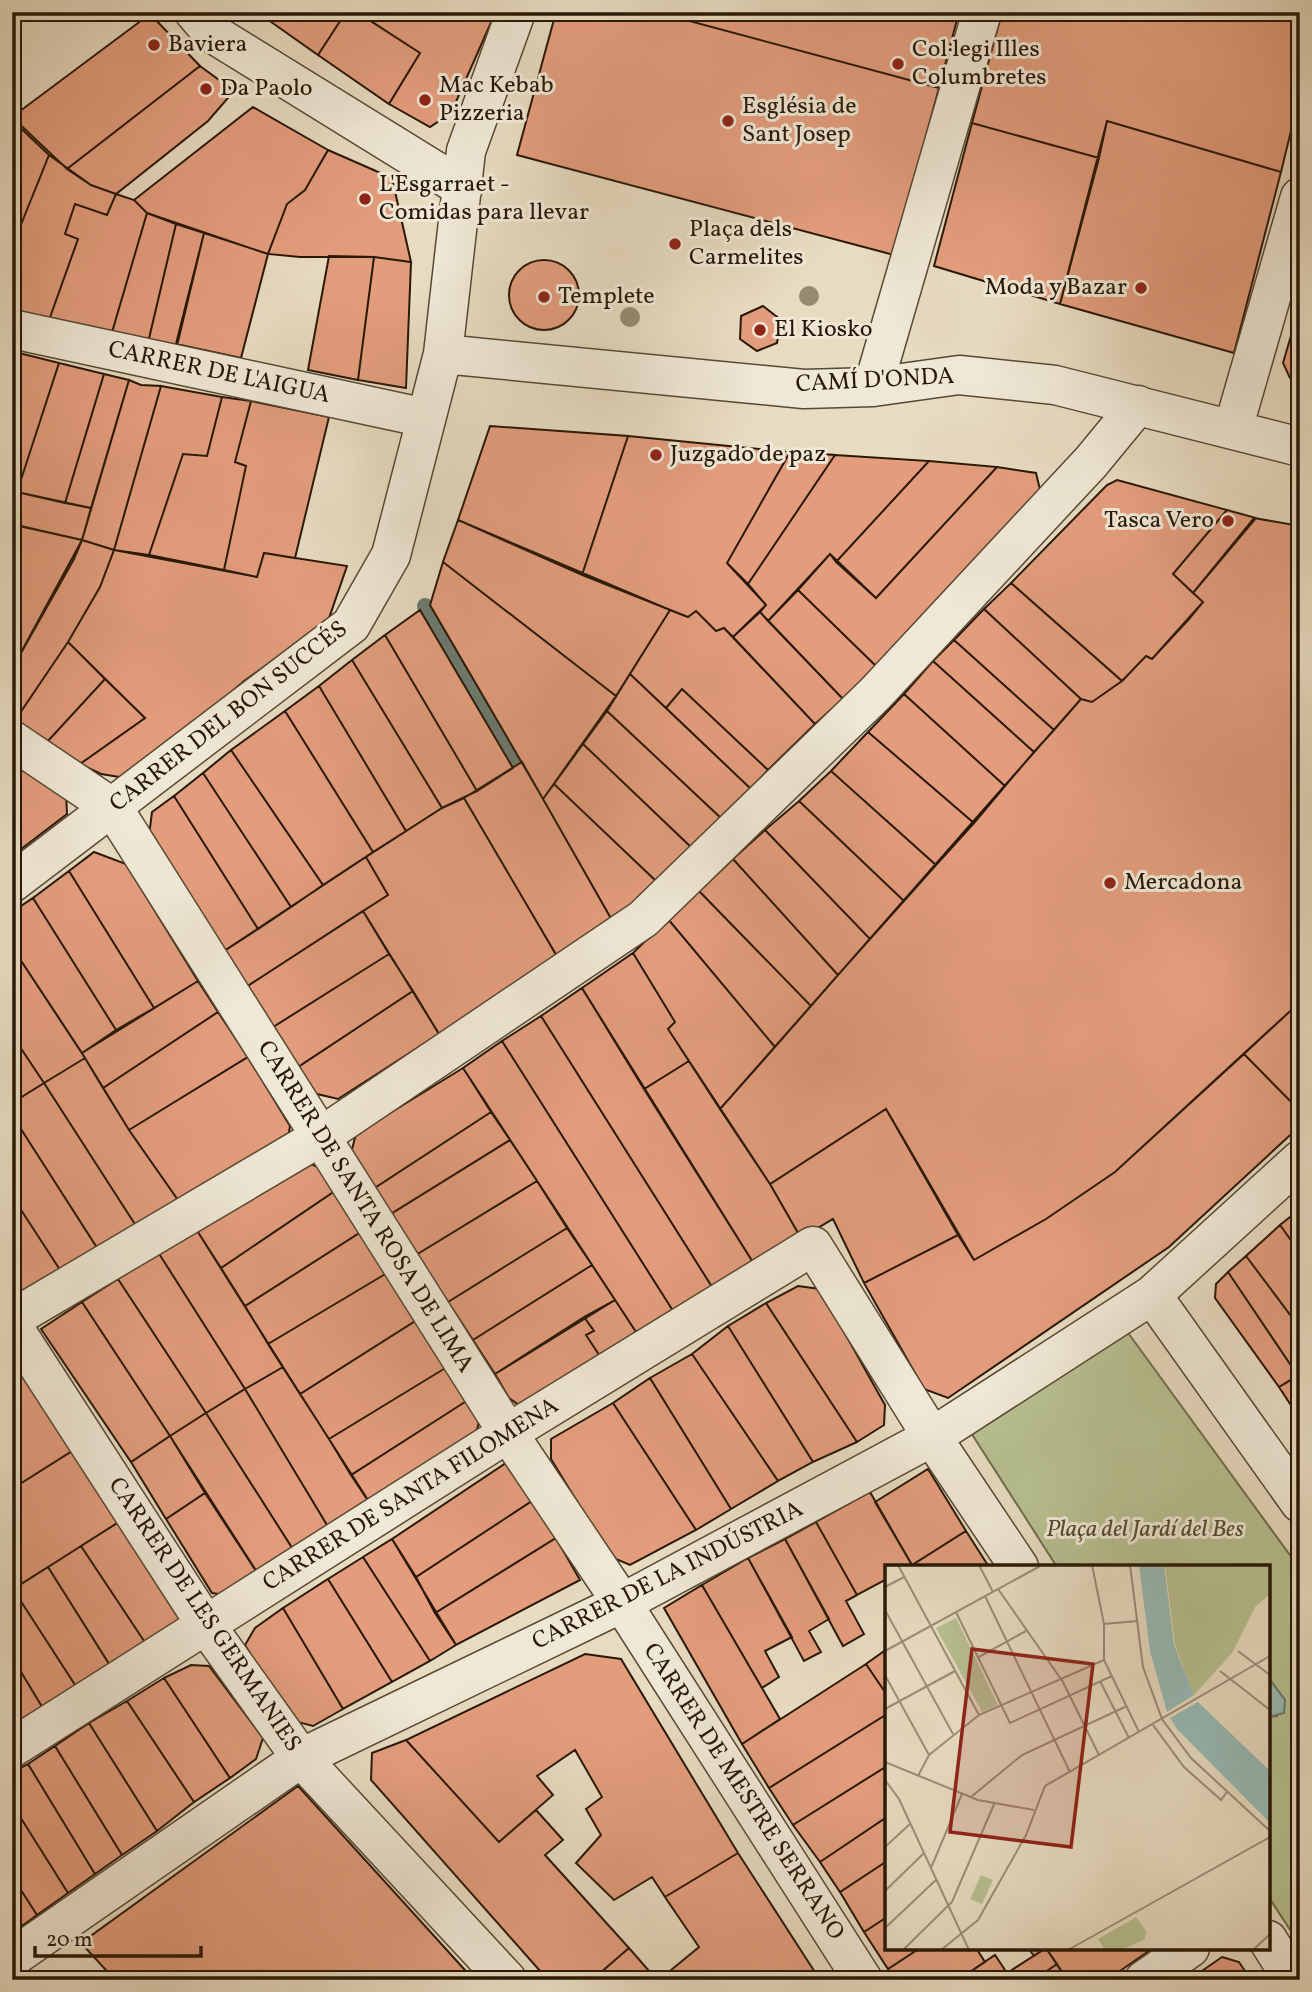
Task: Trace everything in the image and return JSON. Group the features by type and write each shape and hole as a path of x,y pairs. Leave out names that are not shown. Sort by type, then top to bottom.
{"street":[{"name":"CARRER DEL BON SUCCÉS","path":"12,883 351,625 391,555 443,354 466,151 516,12"},
{"path":"873,387 982,12"},
{"path":"210,19 463,188"},
{"path":"1233,429 1300,197"},
{"name":"CARRER DE L'AIGUA","path":"12,328 426,418"},
{"name":"CAMÍ D'ONDA","path":"443,354 804,389 873,387 959,375 1055,385 1300,447"},
{"path":"12,1319 320,1137 643,919 875,694 1091,462 1138,405"},
{"path":"12,740 113,808"},
{"name":"CARRER DE SANTA ROSA DE LIMA","path":"113,808 508,1433 622,1604"},
{"name":"CARRER DE LA INDÚSTRIA","path":"12,1958 301,1758 622,1604 932,1437 1152,1295 1300,1160"},
{"name":"CARRER DE SANTA FILOMENA","path":"12,1748 508,1433 813,1246 932,1437"},
{"path":"1152,1295 1300,1503"},
{"name":"CARRER DE LES GERMANIES","path":"12,1325 206,1625 301,1758 507,1980"},
{"path":"932,1437 1018,1565"},
{"name":"CARRER DE MESTRE SERRANO","path":"622,1604 863,1980"},
{"path":"1270,1944 1293,1980"},
{"path":"1144,1980 1186,1950"}],"green space":[{"name":"Plaça del Jardí del Bes","path":"1126,1330 1300,1569 1300,1945 1270,1899 1270,1717 1277,1716 1285,1700 1270,1680 1270,1565 1056,1565 968,1428"}],"water":[{"path":"1270,1680 1285,1700 1284,1713 1270,1716"}],"building":[{"path":"257,12 346,12 318,55"},
{"path":"346,12 357,12 420,53 389,104 318,55"},
{"path":"357,12 379,12 372,22"},
{"path":"379,12 484,12 493,18 451,113 430,127 389,104 420,53 372,22"},
{"name":"Església de Sant Josep","path":"556,12 656,12 939,88 894,255 517,155"},
{"name":"Col·legi Illes Columbretes","path":"656,12 959,12 939,88"},
{"path":"1002,12 1300,12 1300,94 1281,172 1107,121 1099,158 972,123"},
{"path":"150,14 200,66 67,169 12,117"},
{"path":"200,66 234,91 208,121 116,194 91,185 67,169"},
{"path":"253,107 328,150 305,190 287,204 268,254 147,213 134,200"},
{"path":"12,120 49,155 12,247"},
{"path":"1107,121 1281,172 1234,353 1060,304"},
{"path":"972,123 1099,158 1060,304 934,266"},
{"path":"328,150 392,178 411,262 374,257 268,254 287,204 305,190"},
{"path":"49,155 91,185 116,194 107,215 75,204 65,234 78,239 48,323 12,312 12,247"},
{"path":"116,194 134,200 147,213 110,339 48,323 78,239 65,234 75,204 107,215"},
{"path":"147,213 176,224 147,347 110,339"},
{"path":"176,224 204,233 175,354 147,347"},
{"path":"204,233 268,254 241,358 176,344"},
{"path":"329,256 374,257 358,380 308,370"},
{"path":"374,257 411,262 406,388 358,380"},
{"name":"Templete","path":"551,260 564,266 573,275 577,281 577,309 569,320 558,328 537,330 519,320 511,309 509,288 519,270 530,262"},
{"path":"1300,305 1300,380 1290,378 1283,363"},
{"name":"El Kiosko","path":"763,306 781,320 777,343 757,351 740,339 741,316"},
{"path":"15,352 59,363 17,492 91,508 82,540 12,524 12,359"},
{"path":"59,363 104,374 65,503 17,492"},
{"path":"104,374 129,380 91,508 65,503"},
{"path":"129,380 141,385 161,386 114,550 82,540"},
{"path":"161,386 222,397 207,456 183,454 149,555 114,550"},
{"path":"222,397 251,401 235,462 246,466 224,570 149,555 183,454 207,456"},
{"path":"251,401 329,417 295,558 264,553 257,577 224,570 246,466 235,462"},
{"path":"490,426 628,436 582,575 458,520"},
{"path":"628,436 790,452 727,563 766,605 733,637 724,628 716,631 696,611 688,617 582,575"},
{"path":"790,452 835,455 748,584 727,563"},
{"path":"835,455 929,461 836,562 830,554 768,621 760,612 766,605 748,584"},
{"path":"929,461 997,467 876,598 836,562"},
{"path":"997,467 1036,473 1042,498 877,667 798,590 830,554 876,598"},
{"path":"1117,480 1227,510 1173,574 1203,602 1152,659 1146,656 1122,681 1011,583 1107,485"},
{"path":"1227,510 1256,518 1193,593 1173,574"},
{"name":"Mercadona","path":"1254,518 1300,526 1300,1002 1115,1172 1046,1219 974,1260 886,1109 770,1184 720,1109 1081,699 1092,702 1122,681 1146,656 1152,659 1189,619 1203,602 1193,593"},
{"path":"458,520 670,610 616,696 443,562"},
{"path":"12,524 19,526 12,540"},
{"path":"19,526 82,540 12,669 12,540"},
{"path":"82,540 114,550 100,587 68,642 14,722 12,669"},
{"path":"114,550 257,577 264,553 347,566 328,621 244,681 131,779 101,774 80,764 145,718 68,642 100,587"},
{"path":"443,562 616,696 543,799 430,605"},
{"path":"1011,583 1122,681 1092,702 1081,699 984,609"},
{"path":"798,590 877,667 843,699 768,621"},
{"path":"984,609 1081,699 1054,730 954,640"},
{"path":"420,610 513,768 477,791 385,635"},
{"path":"670,610 688,617 696,611 716,631 724,628 815,724 768,770 682,689 666,708 630,674"},
{"path":"760,612 843,699 815,724 733,637"},
{"path":"385,635 477,791 442,808 352,660"},
{"path":"954,640 1054,730 1034,752 933,661"},
{"path":"68,642 105,679 47,742 14,722"},
{"path":"352,660 442,808 406,831 319,686"},
{"path":"933,661 1034,752 1005,786 904,694"},
{"path":"630,674 751,789 722,819 607,711"},
{"path":"105,679 145,718 80,764 47,742"},
{"path":"319,686 406,831 373,852 285,711"},
{"path":"682,689 768,770 751,789 666,708"},
{"path":"904,694 1005,786 974,823 868,732"},
{"path":"285,711 373,852 323,885 231,750"},
{"path":"607,711 722,819 692,848 583,744"},
{"path":"868,732 974,823 936,865 831,771"},
{"path":"583,744 692,848 656,881 554,784"},
{"path":"231,750 323,885 291,907 203,773"},
{"path":"12,758 66,793 67,814 12,856"},
{"path":"522,762 613,922 558,958 464,798"},
{"path":"831,771 936,865 904,901 799,801"},
{"path":"203,773 291,907 258,929 174,796"},
{"path":"554,784 656,881 613,922 543,799"},
{"path":"174,796 258,929 221,953 149,836 152,812"},
{"path":"464,798 558,958 439,1034 363,911 388,895 366,857 442,808"},
{"path":"799,801 904,901 870,939 765,830"},
{"path":"765,830 870,939 838,975 733,859"},
{"path":"94,852 126,864 198,981 154,1008 69,871"},
{"path":"366,857 388,895 243,989 221,953"},
{"path":"733,859 838,975 811,1006 699,891"},
{"path":"69,871 154,1008 116,1030 33,898"},
{"path":"699,891 811,1006 775,1047 668,919"},
{"path":"33,898 116,1030 82,1053 12,947 12,912"},
{"path":"363,911 389,954 270,1029 243,989"},
{"path":"668,919 775,1047 720,1109 668,1029 675,1022 633,953"},
{"path":"12,947 85,1058 44,1083 12,1035"},
{"path":"633,953 675,1022 668,1029 689,1061 644,1089 582,988"},
{"path":"389,954 413,991 295,1069 270,1029"},
{"path":"198,981 218,1012 103,1088 82,1053"},
{"path":"582,988 754,1264 714,1290 541,1016"},
{"path":"413,991 439,1034 338,1099 313,1093 295,1069"},
{"path":"1300,1002 1300,1111 1244,1054"},
{"path":"218,1012 248,1057 129,1130 103,1088"},
{"path":"541,1016 714,1290 675,1314 502,1041"},
{"path":"12,1035 44,1083 12,1103"},
{"path":"502,1041 675,1314 640,1338 463,1068"},
{"path":"1244,1054 1300,1111 1300,1126 1169,1247 948,1398 924,1389 864,1283 958,1235 974,1260 1046,1219 1115,1172"},
{"path":"248,1057 290,1126 288,1139 180,1203 129,1130"},
{"path":"85,1058 129,1130 180,1203 138,1229 44,1083"},
{"path":"689,1061 770,1184 801,1238 754,1264 644,1089"},
{"path":"463,1068 491,1112 373,1189 351,1153 356,1134"},
{"path":"44,1083 138,1229 101,1254 12,1115 12,1103"},
{"path":"886,1109 958,1235 864,1283 833,1219 801,1238 770,1184"},
{"path":"491,1112 510,1140 389,1215 373,1189"},
{"path":"12,1115 101,1254 64,1276 12,1196"},
{"path":"510,1140 537,1181 416,1255 389,1215"},
{"path":"302,1160 320,1168 335,1191 221,1268 196,1229"},
{"path":"537,1181 567,1228 448,1302 416,1255"},
{"path":"335,1191 361,1232 245,1306 221,1268"},
{"path":"12,1196 64,1276 32,1297 12,1291"},
{"path":"1300,1209 1300,1253 1280,1225"},
{"path":"1280,1225 1300,1253 1300,1328 1246,1256"},
{"path":"567,1228 592,1265 473,1340 448,1302"},
{"path":"196,1229 283,1367 245,1389 158,1252"},
{"path":"361,1232 387,1273 268,1344 245,1306"},
{"path":"158,1252 245,1389 206,1413 118,1279"},
{"path":"1246,1256 1300,1328 1298,1376 1228,1272"},
{"path":"592,1265 615,1300 495,1374 473,1340"},
{"path":"1228,1272 1298,1376 1279,1387 1215,1298 1216,1284"},
{"path":"387,1273 417,1320 300,1394 268,1344"},
{"path":"118,1279 206,1413 170,1436 82,1302"},
{"path":"798,1286 820,1289 885,1405 884,1425 857,1442 766,1303"},
{"path":"615,1300 640,1338 603,1361 586,1335 594,1331 584,1317"},
{"path":"82,1302 170,1436 131,1462 41,1329"},
{"path":"766,1303 857,1442 813,1462 728,1326"},
{"path":"584,1317 594,1331 586,1335 603,1361 519,1405 509,1398 495,1374"},
{"path":"417,1320 447,1367 329,1439 300,1394"},
{"path":"728,1326 813,1462 778,1481 692,1354"},
{"path":"12,1354 77,1448 12,1489"},
{"path":"692,1354 778,1481 731,1509 650,1378"},
{"path":"283,1367 371,1505 330,1530 245,1389"},
{"path":"447,1367 468,1400 351,1475 329,1439"},
{"path":"1300,1374 1300,1414 1298,1416 1279,1387"},
{"path":"650,1378 731,1509 696,1530 613,1403"},
{"path":"245,1389 330,1530 296,1554 206,1413"},
{"path":"468,1400 480,1418 475,1437 371,1505 351,1475"},
{"path":"613,1403 696,1530 630,1565 611,1557 551,1459 551,1439"},
{"path":"206,1413 296,1554 260,1577 170,1436"},
{"path":"170,1436 205,1493 166,1519 131,1462"},
{"path":"77,1448 122,1520 12,1590 12,1489"},
{"path":"509,1461 532,1501 416,1577 392,1539"},
{"path":"928,1469 966,1531 912,1565 875,1502"},
{"path":"870,1492 912,1565 885,1565 885,1580 857,1595 816,1522"},
{"path":"205,1493 260,1577 231,1596 212,1593 166,1519"},
{"path":"532,1501 556,1538 435,1613 416,1577"},
{"path":"122,1520 182,1622 146,1644 81,1546"},
{"path":"816,1522 857,1595 846,1601 864,1634 843,1646 785,1539"},
{"path":"966,1531 988,1565 912,1565"},
{"path":"556,1538 580,1580 456,1645 435,1613"},
{"path":"392,1539 456,1645 430,1661 363,1557"},
{"path":"785,1539 829,1619 809,1631 821,1652 804,1661 748,1558"},
{"path":"81,1546 146,1644 111,1667 48,1567"},
{"path":"363,1557 430,1661 392,1682 328,1579"},
{"path":"748,1558 792,1637 765,1651 779,1677 762,1688 702,1585"},
{"path":"48,1567 111,1667 77,1688 13,1589"},
{"path":"328,1579 392,1682 343,1709 283,1608"},
{"path":"702,1585 780,1719 742,1744 664,1608"},
{"path":"13,1589 77,1688 44,1710 12,1657"},
{"path":"283,1608 343,1709 313,1726 290,1720 245,1645 255,1628"},
{"path":"885,1650 885,1692 866,1664"},
{"path":"585,1654 621,1659 738,1853 665,1897 652,1877 614,1900 576,1863 601,1835 586,1809 602,1797 575,1750 537,1776 553,1795 499,1842 406,1740"},
{"path":"12,1657 44,1710 12,1732"},
{"path":"866,1664 885,1692 885,1715 769,1788 742,1744"},
{"path":"191,1665 209,1666 263,1738 256,1759 230,1778 164,1678"},
{"path":"164,1678 230,1778 194,1802 127,1701"},
{"path":"127,1701 194,1802 157,1831 89,1723"},
{"path":"885,1715 885,1767 793,1825 769,1788"},
{"path":"89,1723 157,1831 122,1855 55,1746"},
{"path":"406,1740 499,1842 536,1810 563,1840 545,1855 629,1948 592,1980 548,1980 371,1780 372,1753"},
{"path":"55,1746 122,1855 95,1874 28,1764"},
{"path":"28,1764 95,1874 68,1893 12,1804 12,1772"},
{"path":"885,1767 885,1818 820,1862 793,1825"},
{"path":"298,1786 474,1980 115,1980 81,1943"},
{"path":"12,1804 68,1893 37,1915 12,1876"},
{"path":"885,1818 885,1862 840,1892 820,1862"},
{"path":"738,1853 820,1980 659,1980 699,1947 665,1897"},
{"path":"885,1862 885,1918 864,1932 840,1892"},
{"path":"12,1876 37,1915 12,1933"},
{"path":"885,1918 885,1950 917,1950 888,1969 864,1932"},
{"path":"629,1948 657,1980 592,1980"},
{"path":"917,1950 977,1950 985,1962 958,1980 895,1980 888,1969"},
{"path":"1030,1950 1043,1950 1034,1956"},
{"path":"1043,1950 1047,1950 1057,1964 1034,1980 958,1980 995,1955 1007,1973"},
{"path":"1047,1950 1150,1950 1107,1980 1067,1980"},
{"path":"1222,1957 1239,1962 1251,1980 1189,1980"},
{"path":"1057,1964 1067,1980 1034,1980"}],"waterway":[{"path":"425,606 517,766"}],"place":[{"name":"Baviera","path":"154,45"},
{"name":"Col·legi Illes Columbretes","path":"898,64"},
{"name":"Da Paolo","path":"206,89"},
{"name":"Mac Kebab Pizzeria","path":"425,100"},
{"name":"Església de Sant Josep","path":"728,121"},
{"name":"L'Esgarraet - Comidas para llevar","path":"365,199"},
{"name":"Plaça dels Carmelites","path":"675,244"},
{"name":"Moda y Bazar","path":"1141,288"},
{"name":"Templete","path":"544,297"},
{"name":"El Kiosko","path":"760,330"},
{"name":"Juzgado de paz","path":"656,455"},
{"name":"Tasca Vero","path":"1228,521"},
{"name":"Mercadona","path":"1110,883"}]}
